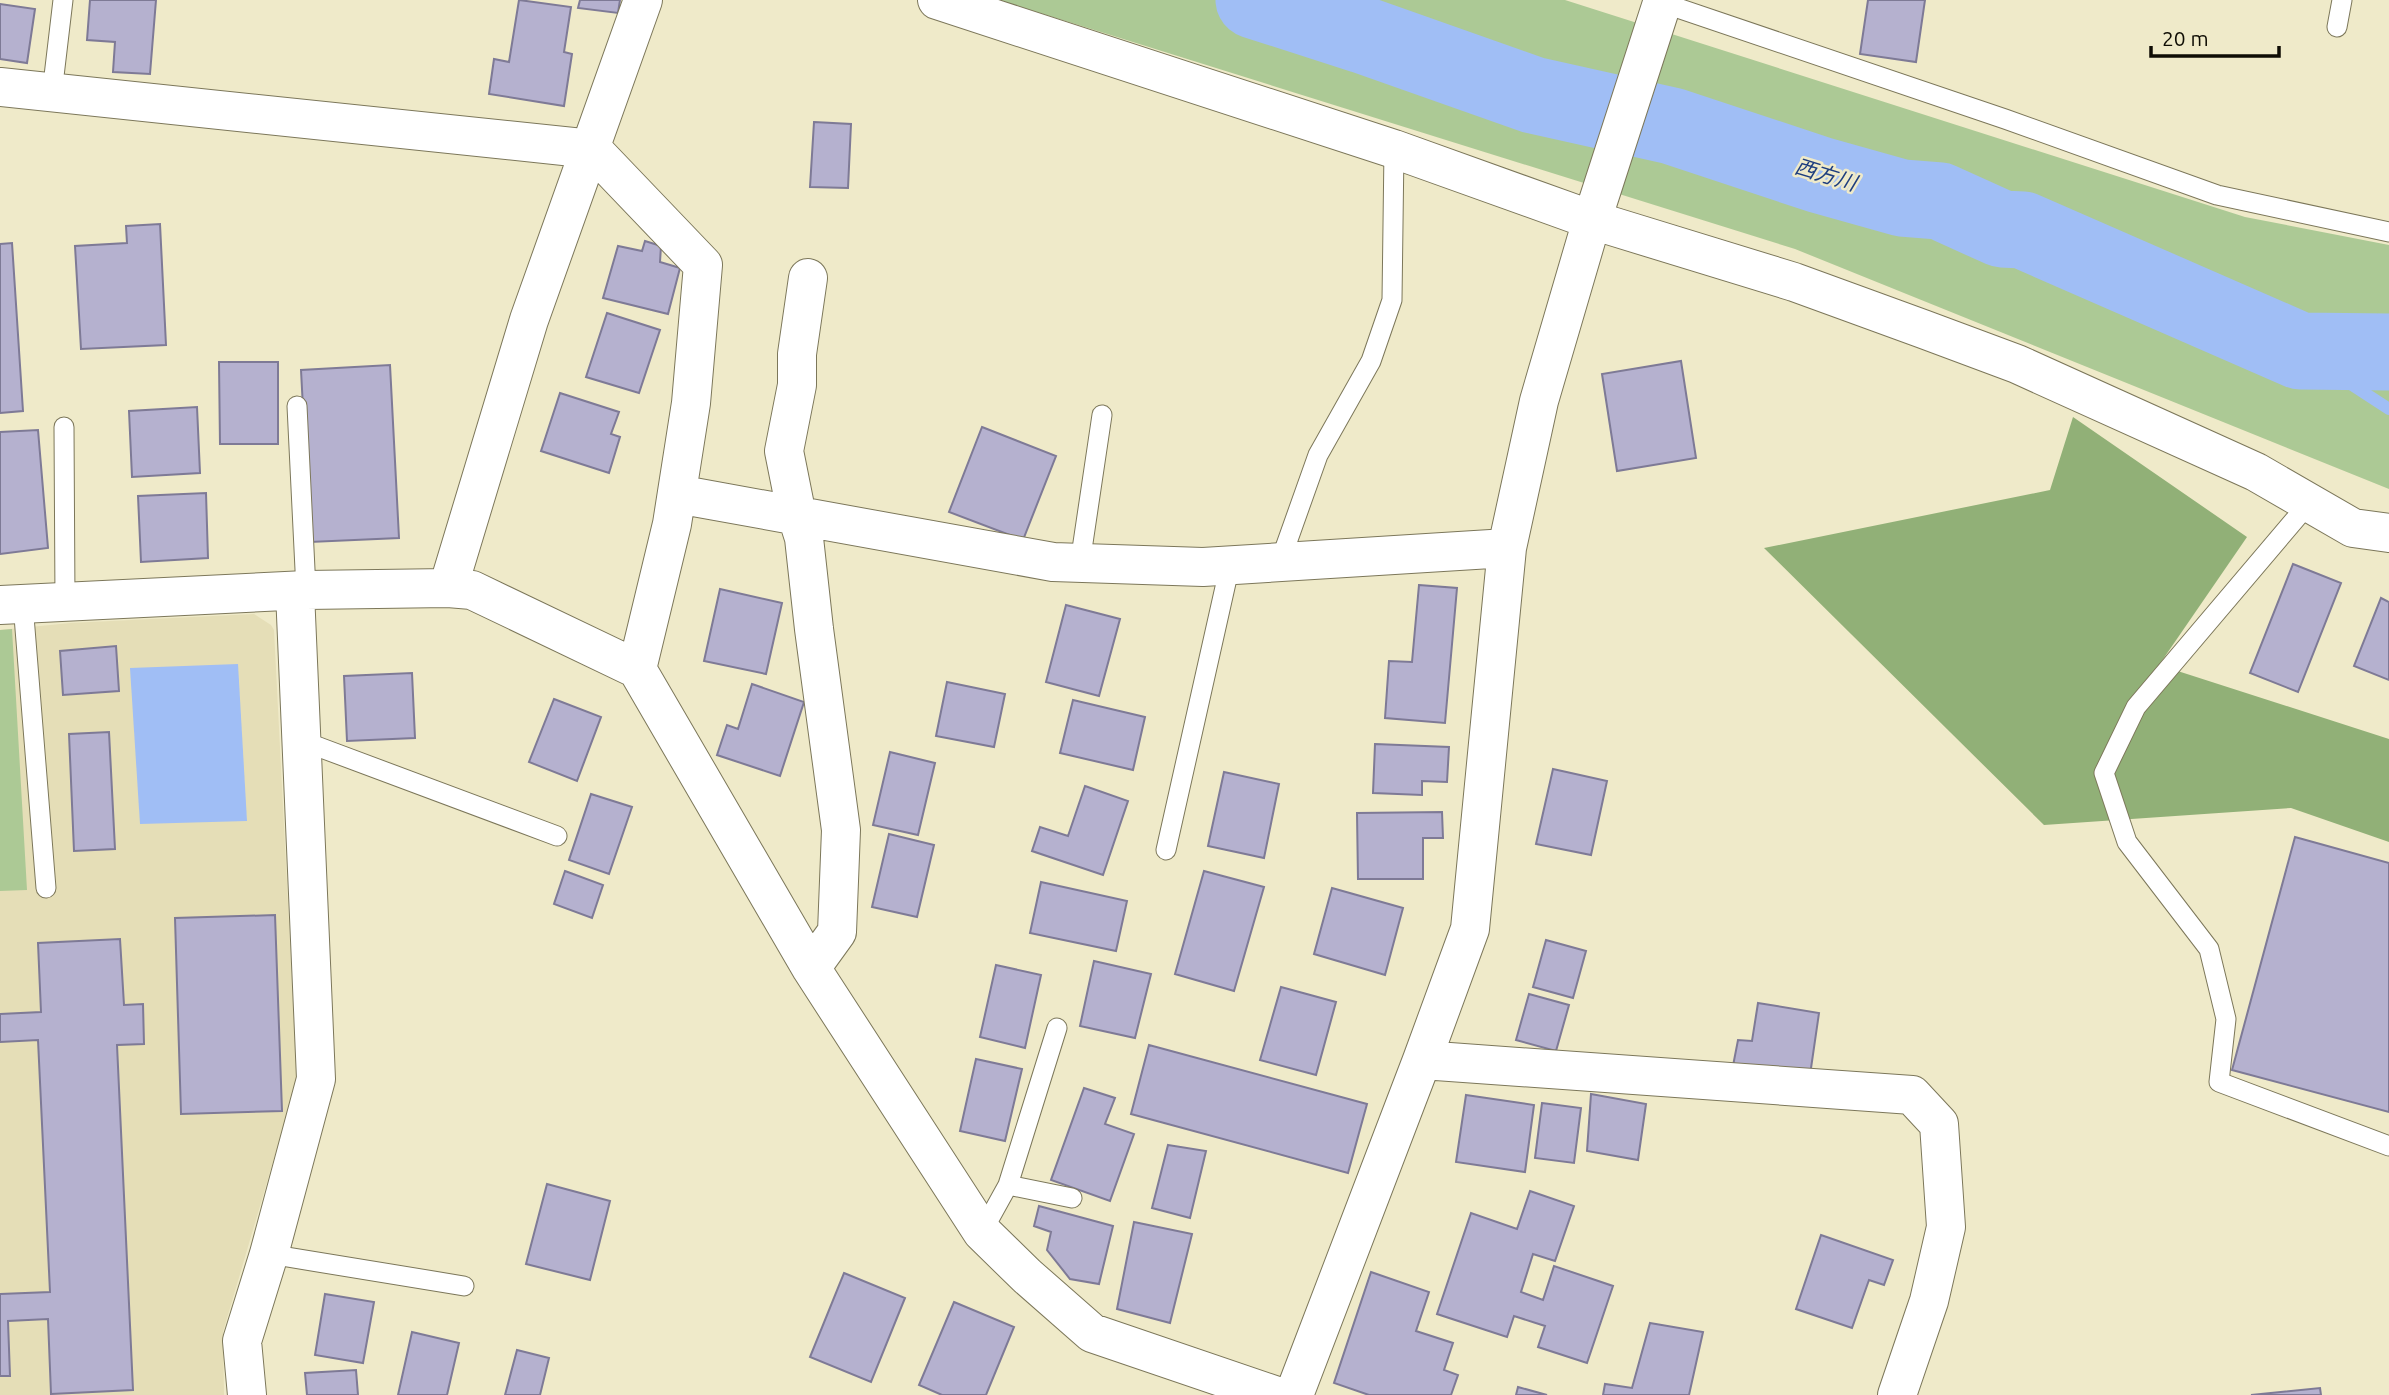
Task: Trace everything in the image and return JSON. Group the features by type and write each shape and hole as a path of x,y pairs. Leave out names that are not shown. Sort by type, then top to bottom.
{"street":[{"path":"448,588 529,320 643,0"},
{"path":"937,0 1794,282 2017,364 2256,472 2353,528 2389,533"},
{"path":"1294,1395 1470,929 1507,548 1539,401 1659,5"},
{"path":"0,87 592,149 704,265 691,403 677,494 637,669"},
{"path":"808,278 797,354 797,385 784,451 804,538 841,830 837,932 811,968"},
{"path":"677,494 1053,562 1203,566 1507,548"},
{"path":"12,605 300,591 448,588 472,590 637,669 811,968 982,1232 1027,1276 1093,1333 1275,1395"},
{"path":"247,1395 242,1341 270,1254 316,1079 300,740 300,591"},
{"path":"1422,1060 1912,1095 1939,1124 1946,1227 1929,1301 1898,1395"}],"lane":[{"path":"52,93 63,0"},
{"path":"2337,27 2342,0"},
{"path":"1659,5 2005,119 2217,195 2389,232"},
{"path":"1280,562 1318,455 1371,361 1392,300 1394,149"},
{"path":"297,407 300,591"},
{"path":"1080,563 1102,415"},
{"path":"64,427 65,601"},
{"path":"2309,503 2136,707 2104,774 2127,842 2209,949 2226,1019 2219,1082 2389,1146"},
{"path":"1166,850 1230,565"},
{"path":"12,605 46,888"},
{"path":"300,740 557,836"},
{"path":"982,1232 1009,1185 1057,1028"},
{"path":"1009,1185 1072,1198"},
{"path":"270,1254 464,1286"}],"shaded area":[{"path":"254,614 274,630 297,1080 223,1332 224,1395 0,1395 0,630 70,623"}],"green space":[{"path":"998,0 1565,0 2245,217 2389,245 2389,489 1795,249"},
{"path":"2073,417 2247,537 2159,665 2389,739 2389,842 2291,808 2044,825 1764,548 2050,490"},
{"path":"12,629 27,890 0,891 0,630"}],"water":[{"path":"238,664 247,821 140,824 130,668"}],"building":[{"path":"90,0 156,0 150,74 113,72 115,42 87,40"},
{"path":"519,0 571,7 564,52 572,54 564,106 489,94 494,59 509,62"},
{"path":"580,0 620,0 618,13 578,8"},
{"path":"1868,0 1925,0 1916,62 1860,54"},
{"path":"0,4 35,9 27,63 0,59"},
{"path":"814,122 851,124 848,188 810,187"},
{"path":"160,224 166,345 81,349 75,246 127,243 126,226"},
{"path":"645,241 661,246 660,262 680,268 668,314 603,298 618,246 642,251"},
{"path":"12,243 23,411 0,413 0,244"},
{"path":"607,313 660,330 639,393 586,377"},
{"path":"1681,361 1696,458 1617,471 1602,374"},
{"path":"219,362 278,362 278,444 220,444"},
{"path":"390,365 399,538 310,542 301,370"},
{"path":"560,393 619,412 611,434 620,437 609,473 541,451"},
{"path":"197,407 200,473 132,477 129,411"},
{"path":"982,427 1056,456 1023,540 949,512"},
{"path":"38,430 48,548 0,554 0,432"},
{"path":"206,493 208,558 141,562 138,496"},
{"path":"2293,564 2341,583 2298,692 2250,673"},
{"path":"1419,585 1457,588 1445,723 1385,718 1389,661 1412,662"},
{"path":"720,589 782,603 766,674 704,661"},
{"path":"2381,598 2389,602 2389,680 2354,666"},
{"path":"1066,605 1120,619 1099,696 1046,682"},
{"path":"116,646 119,691 63,695 60,651"},
{"path":"412,673 415,738 347,741 344,676"},
{"path":"947,682 1005,694 994,747 936,736"},
{"path":"752,684 804,702 780,776 717,755 727,725 738,729"},
{"path":"554,699 601,717 577,781 529,762"},
{"path":"1073,700 1145,717 1133,770 1060,753"},
{"path":"109,732 115,849 74,851 69,734"},
{"path":"1375,744 1449,747 1447,782 1422,781 1422,795 1373,793"},
{"path":"890,752 935,763 918,835 873,825"},
{"path":"1553,769 1607,781 1591,855 1536,844"},
{"path":"1224,772 1279,784 1264,858 1208,846"},
{"path":"1085,786 1128,801 1103,875 1032,851 1040,827 1068,836"},
{"path":"591,794 632,807 609,874 569,860"},
{"path":"1442,812 1443,838 1423,838 1423,879 1358,879 1357,813"},
{"path":"889,834 934,845 917,917 872,907"},
{"path":"2295,837 2389,863 2389,1112 2232,1070"},
{"path":"565,871 603,885 592,918 554,904"},
{"path":"1204,871 1264,887 1234,991 1175,974"},
{"path":"1041,882 1127,901 1116,951 1030,933"},
{"path":"1332,888 1403,908 1385,975 1314,954"},
{"path":"275,915 282,1111 181,1114 175,918"},
{"path":"120,939 124,1005 143,1004 144,1044 117,1045 133,1390 51,1394 48,1319 8,1321 10,1376 0,1376 0,1294 50,1292 38,1040 0,1042 0,1014 41,1012 38,943"},
{"path":"1546,940 1586,951 1573,998 1533,987"},
{"path":"1094,961 1151,974 1135,1038 1080,1026"},
{"path":"996,965 1041,975 1025,1048 980,1037"},
{"path":"1281,987 1336,1002 1316,1075 1260,1060"},
{"path":"1529,994 1569,1005 1556,1051 1516,1040"},
{"path":"1758,1003 1819,1013 1809,1082 1732,1071 1738,1040 1752,1041"},
{"path":"1149,1045 1367,1104 1348,1173 1131,1114"},
{"path":"976,1059 1022,1069 1005,1141 960,1131"},
{"path":"1084,1088 1115,1098 1105,1124 1134,1134 1110,1201 1051,1180"},
{"path":"1591,1094 1646,1104 1638,1160 1587,1151"},
{"path":"1466,1095 1534,1105 1525,1172 1456,1162"},
{"path":"1542,1103 1581,1108 1574,1163 1535,1158"},
{"path":"1168,1145 1206,1151 1190,1218 1152,1208"},
{"path":"547,1184 610,1201 590,1280 526,1264"},
{"path":"1530,1191 1574,1206 1555,1261 1533,1254 1521,1292 1543,1300 1554,1266 1613,1286 1587,1363 1538,1347 1545,1326 1514,1316 1507,1337 1437,1314 1471,1213 1517,1229"},
{"path":"1039,1206 1113,1226 1099,1284 1070,1279 1047,1250 1051,1232 1034,1226"},
{"path":"1134,1222 1192,1234 1170,1323 1117,1309"},
{"path":"1821,1235 1893,1260 1884,1285 1869,1280 1852,1328 1796,1309"},
{"path":"1371,1272 1429,1292 1416,1331 1453,1343 1444,1370 1458,1375 1451,1395 1369,1395 1334,1383"},
{"path":"844,1273 905,1298 871,1382 810,1357"},
{"path":"325,1294 374,1302 363,1363 315,1355"},
{"path":"954,1302 1014,1327 986,1395 942,1395 919,1385"},
{"path":"1650,1323 1703,1332 1689,1395 1603,1395 1605,1384 1632,1388"},
{"path":"412,1332 459,1343 447,1395 398,1395"},
{"path":"517,1350 549,1358 540,1395 505,1395"},
{"path":"356,1370 358,1395 307,1395 305,1373"},
{"path":"1518,1387 1547,1395 1516,1395"},
{"path":"2320,1388 2321,1395 2251,1395"}],"waterway":[{"name":"西方川","path":"1254,0 1533,95 1672,126 1820,175 1902,198 1940,201 2002,229 2023,230 2300,351 2389,352"},
{"path":"2300,351 2389,409"}]}
